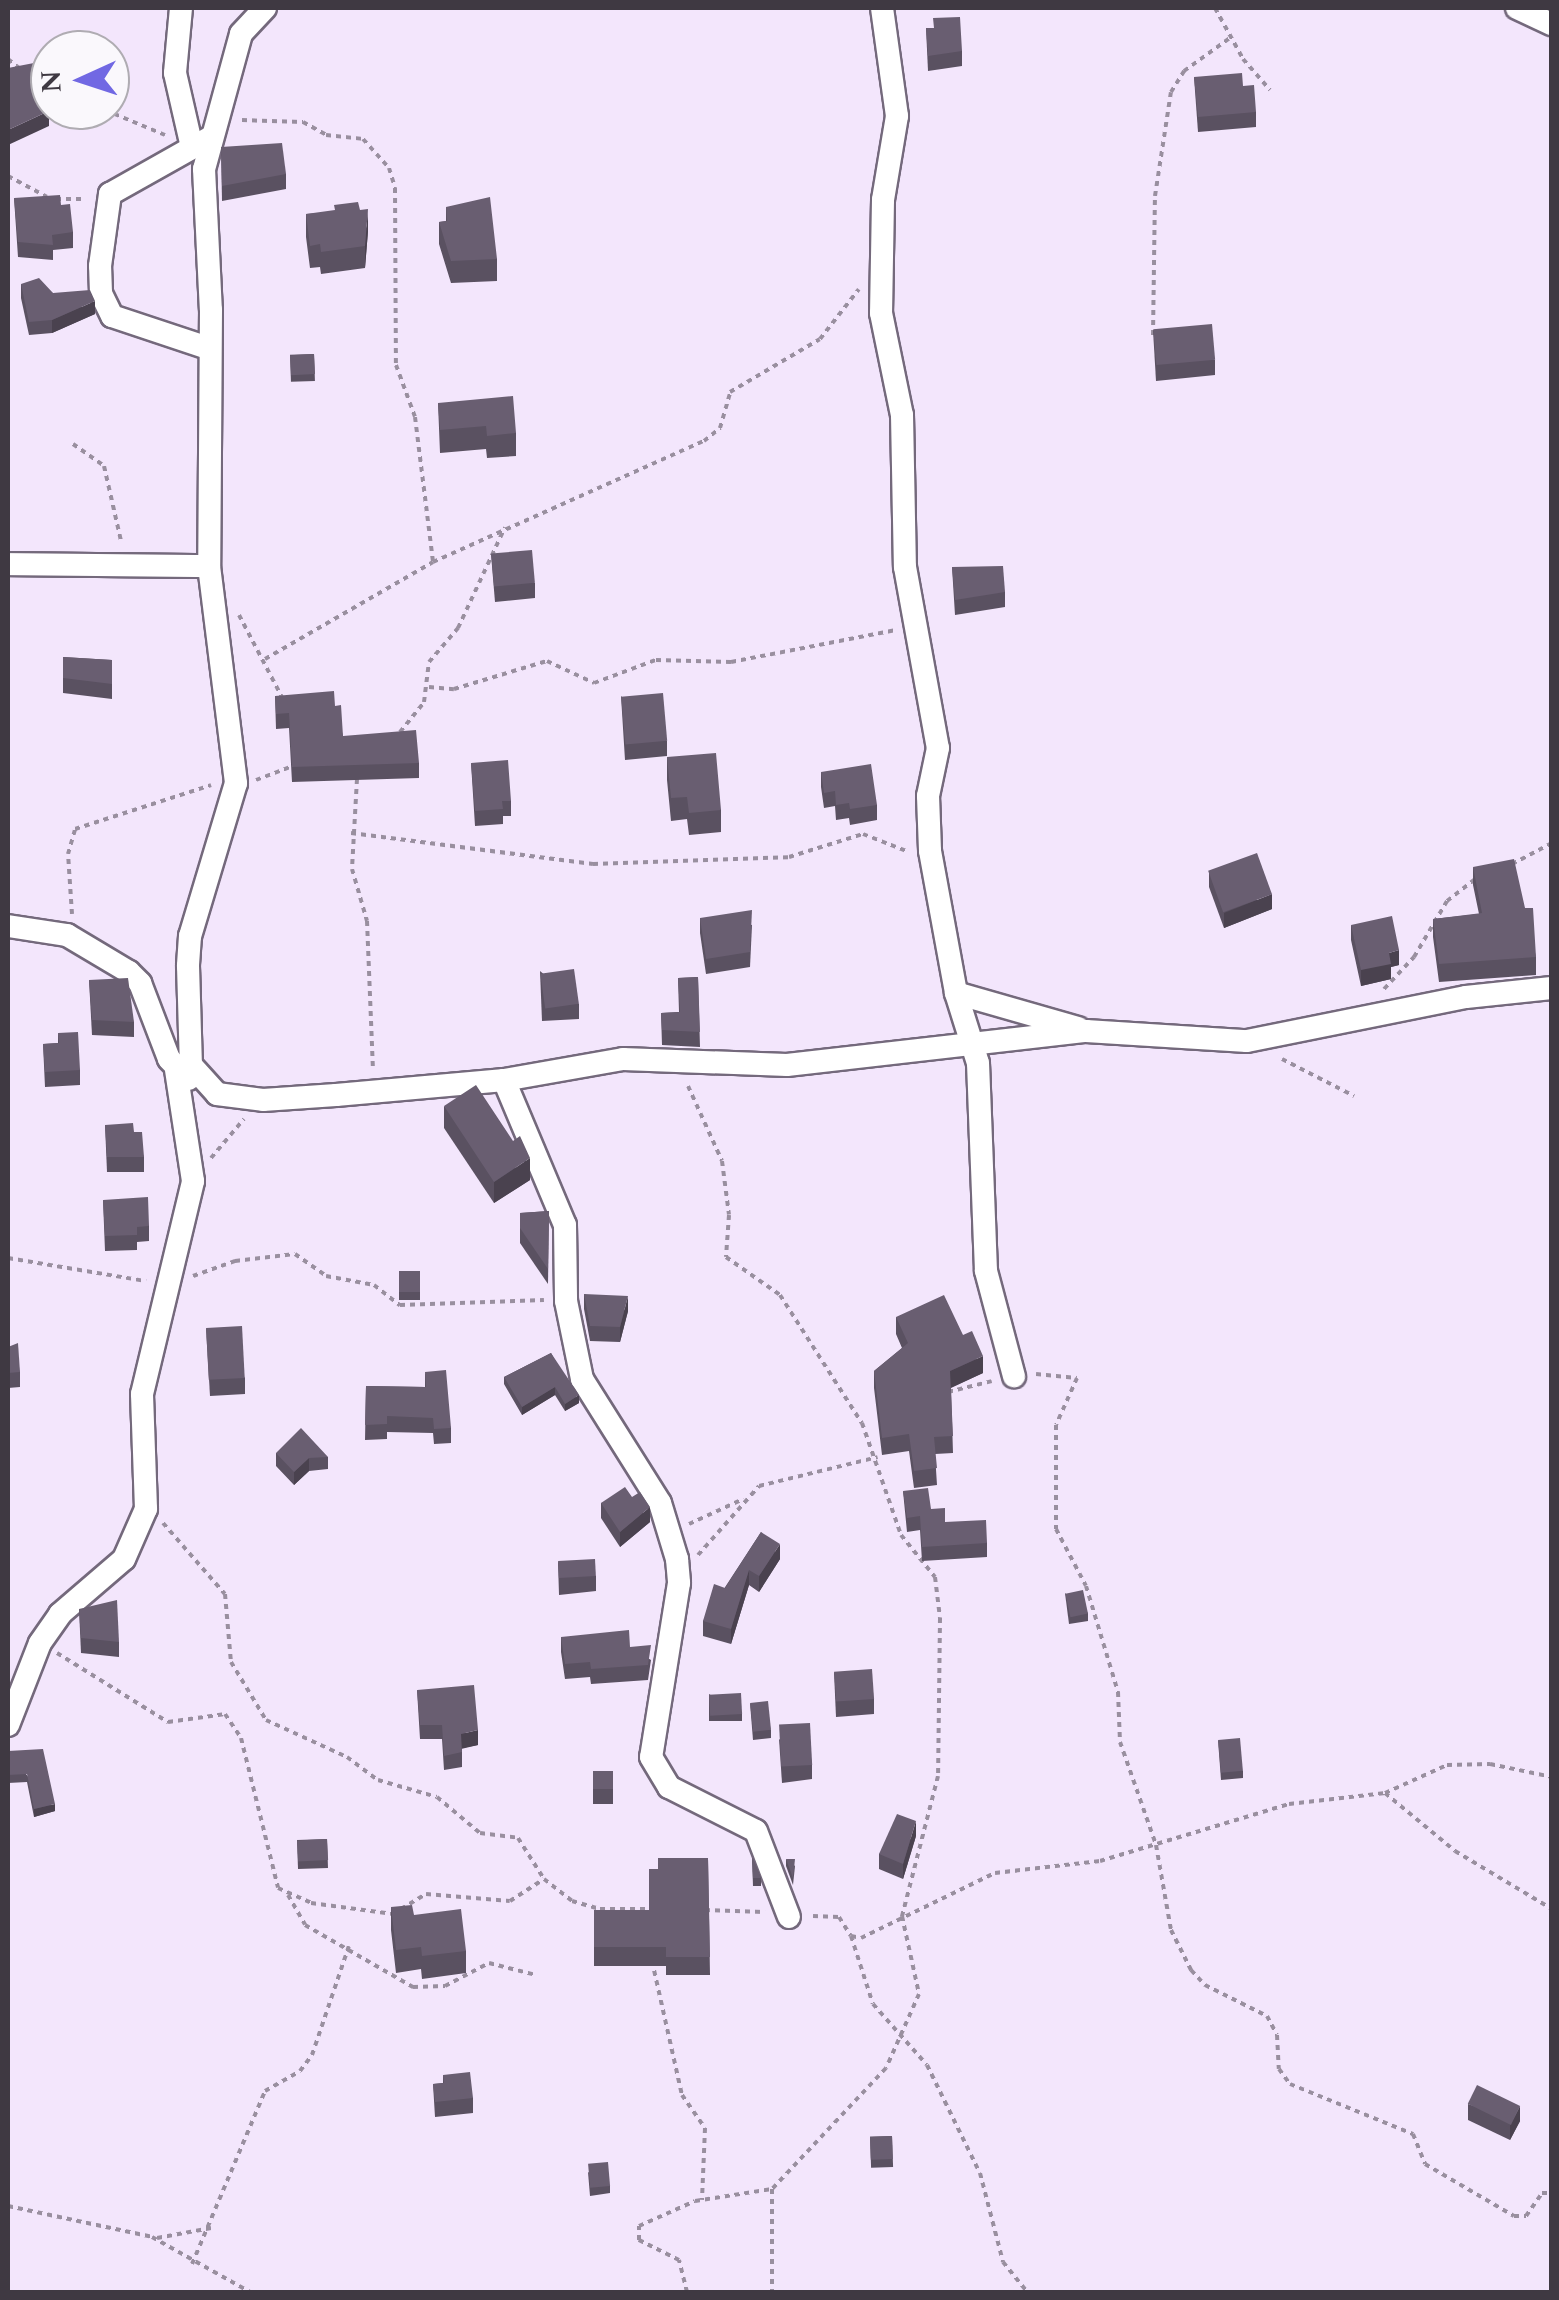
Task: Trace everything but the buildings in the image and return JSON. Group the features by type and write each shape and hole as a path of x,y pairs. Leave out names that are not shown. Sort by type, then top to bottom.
{"street":[{"path":"181,8 175,73 201,139 204,168 211,575 217,666 236,783 190,936 189,1038 201,1082"},
{"path":"208,348 108,312 100,266 106,199 201,139 244,28 265,8"},
{"path":"882,8 897,135 883,200 881,312 902,415 906,568 938,748 928,796 931,864 956,993 973,1042 980,1087 986,1271 1014,1376"},
{"path":"1517,8 1552,24"},
{"path":"8,564 118,566 211,575"},
{"path":"8,926 74,939 140,983 176,1070 193,1182 142,1394 146,1509 124,1559 60,1614 40,1643 8,1725"},
{"path":"176,1070 217,1094 263,1100 504,1080 623,1059 676,1064 787,1065 1086,1031 1247,1041 1466,997 1552,988"},
{"path":"956,993 1086,1031"},
{"path":"504,1080 566,1225 566,1300 582,1379 644,1474 670,1532 678,1584 652,1757 669,1787 756,1831 789,1918"}],"path":[{"path":"1215,8 1230,38 1270,90"},
{"path":"1153,335 1155,196 1171,92 1184,71 1230,38"},
{"path":"8,58 30,72"},
{"path":"130,119 163,132 201,139 303,122 326,136 363,139 389,168 396,214 396,365 415,417 433,562"},
{"path":"8,176 45,197 106,199"},
{"path":"265,659 433,562 504,527 704,441 720,428 730,392 820,339 862,285"},
{"path":"74,444 95,455 113,488 120,517 118,566"},
{"path":"388,738 408,726 428,687 431,660 458,628 504,527"},
{"path":"211,575 265,659 284,700"},
{"path":"428,687 454,690 547,660 594,683 656,660 732,662 916,627"},
{"path":"74,939 68,854 75,829 190,790 286,773 297,755"},
{"path":"352,766 358,787 352,869 368,929 365,1000 376,1090"},
{"path":"352,833 593,864 789,857 863,834 931,864"},
{"path":"1505,867 1552,844"},
{"path":"1348,1023 1400,975 1463,883 1491,872"},
{"path":"1247,1041 1354,1096"},
{"path":"676,1064 722,1161 730,1214 726,1257 780,1295 862,1423 878,1457 901,1535 938,1584 942,1642 938,1776 902,1916 920,1975 904,2034 868,2090 772,2189 702,2200 635,2231 679,2260 687,2292"},
{"path":"193,1182 263,1100"},
{"path":"8,1258 170,1286 234,1261 295,1254 326,1276 374,1286 400,1306 566,1300"},
{"path":"934,1396 1014,1376 1065,1372 1077,1378 1056,1425 1056,1529 1086,1586 1118,1692 1120,1742 1156,1845 1171,1930 1191,1970 1267,2016 1277,2034 1282,2078 1413,2134 1425,2164 1514,2216 1526,2216 1550,2192"},
{"path":"862,1423 879,1416"},
{"path":"678,1584 759,1486 878,1457"},
{"path":"670,1532 747,1497"},
{"path":"146,1509 218,1583 232,1662 266,1720 347,1757 378,1780 437,1797 480,1834 518,1838 544,1879 586,1907 663,1908"},
{"path":"40,1643 168,1722 225,1714 241,1738 270,1876 288,1895 305,1925 349,1946 413,1987 445,1986 489,1963 536,1974"},
{"path":"851,1936 868,1937 902,1916 1014,1868 1072,1866 1289,1804 1385,1794 1447,1766 1470,1763 1552,1778"},
{"path":"1385,1794 1456,1851 1552,1909"},
{"path":"288,1895 392,1914 426,1894 510,1900 544,1879"},
{"path":"638,1910 642,1928"},
{"path":"692,1910 789,1918 832,1914 851,1936 873,2004 928,2064 975,2162 1003,2262 1027,2292"},
{"path":"192,2264 212,2228 265,2090 300,2071 312,2055 349,1946"},
{"path":"650,1956 664,1994 682,2096 704,2128 702,2200"},
{"path":"772,2189 772,2292"},
{"path":"8,2206 152,2237 212,2228"},
{"path":"152,2237 192,2264 250,2292"}]}
